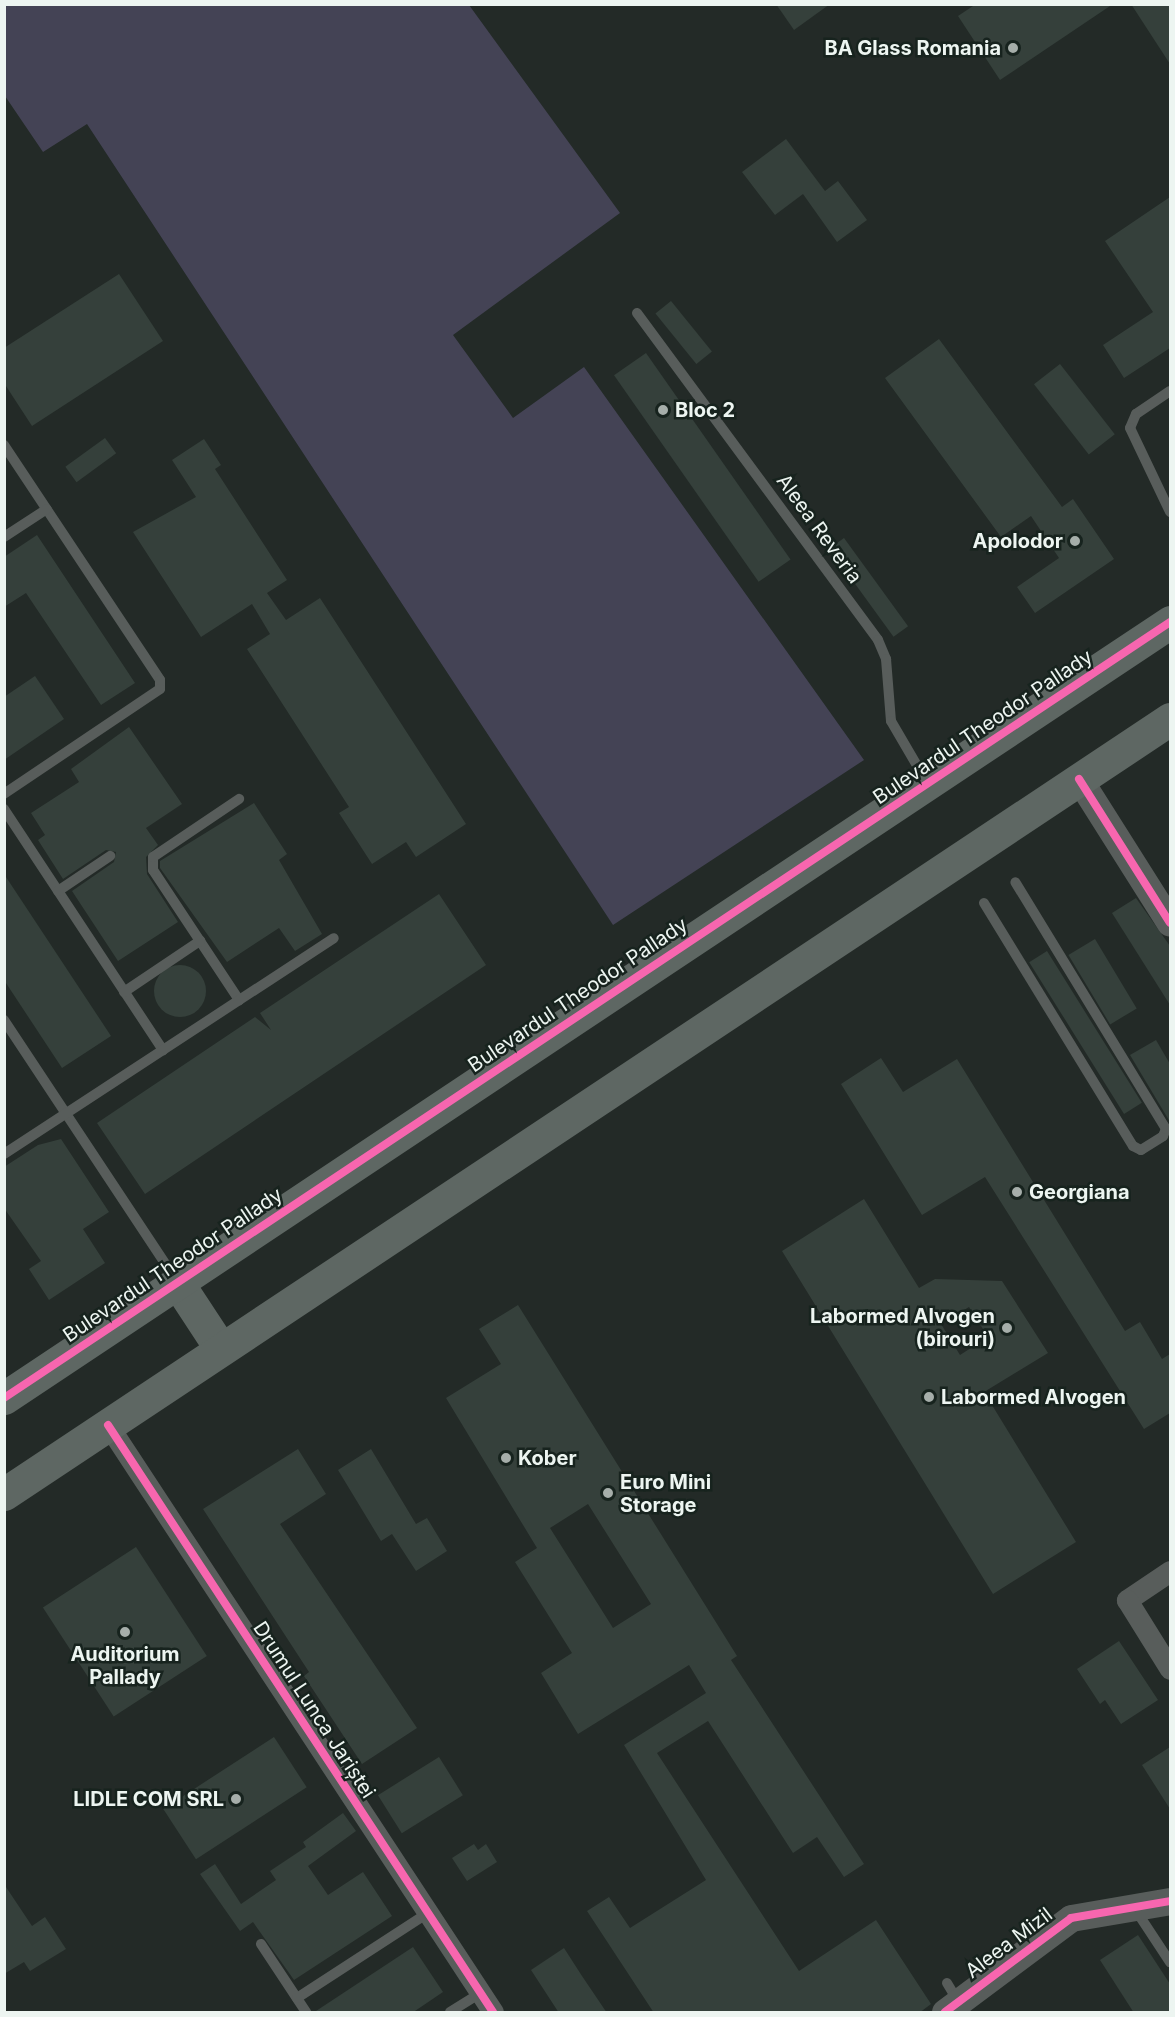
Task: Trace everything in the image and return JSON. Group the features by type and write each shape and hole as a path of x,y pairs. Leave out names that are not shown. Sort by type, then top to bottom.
{"main road":[{"name":"Bulevardul Theodor Pallady","path":"4,1398 1170,622"},
{"path":"4,1494 1170,719"},
{"path":"177,1282 221,1349"}],"street":[{"path":"1079,780 1170,923"},
{"name":"Drumul Lunca Jariștei","path":"108,1425 494,2013"},
{"path":"1170,1571 1127,1600 1170,1669"},
{"name":"Aleea Mizil","path":"950,1999 1059,1924 1083,1913 1170,1901"}],"lane":[{"name":"Aleea Reveria","path":"637,314 878,640 886,659 891,721 928,784"},
{"path":"1170,391 1136,414 1130,428 1170,512"},
{"path":"4,445 159,680 160,689 4,794"},
{"path":"4,537 46,509"},
{"path":"239,799 153,857 153,870 239,1000"},
{"path":"4,809 163,1050"},
{"path":"58,891 110,856"},
{"path":"984,903 1133,1146 1141,1150 1163,1137 1166,1129 1015,882"},
{"path":"4,1154 334,938"},
{"path":"124,992 200,941"},
{"path":"4,1020 177,1282"},
{"path":"1133,1906 1170,1962"},
{"path":"297,1998 428,1913"},
{"path":"261,1944 306,2013"},
{"path":"450,2013 480,1993"}],"shaded area":[{"path":"4,5 469,5 620,213 453,335 513,418 584,367 864,760 613,925 87,124 43,152 5,96"}],"building":[{"path":"776,4 830,4 794,30"},
{"name":"BA Glass Romania","path":"976,4 1113,4 1000,80 958,16"},
{"path":"1131,4 1170,4 1170,64"},
{"path":"786,139 825,191 838,181 867,220 837,242 803,194 775,215 742,172"},
{"path":"1170,197 1170,348 1124,378 1103,345 1153,312 1105,241"},
{"path":"119,274 163,341 32,426 4,383 4,348"},
{"path":"671,301 712,352 696,364 655,314"},
{"path":"939,339 1062,507 1073,499 1114,559 1035,613 1017,587 1059,558 1031,516 1001,537 885,378"},
{"path":"646,353 791,559 759,582 614,375"},
{"path":"1060,364 1115,434 1089,454 1034,384"},
{"path":"105,438 116,453 77,482 65,467"},
{"path":"204,439 221,465 215,469 287,580 267,593 286,620 320,598 466,824 416,857 406,842 372,864 339,813 349,807 247,649 270,634 252,604 201,637 133,532 196,497 172,460"},
{"path":"37,535 135,683 101,705 26,593 4,607 4,557"},
{"path":"844,538 908,626 894,637 829,549"},
{"path":"35,676 64,719 4,760 4,697"},
{"path":"129,727 182,804 146,828 158,845 146,857 147,874 178,922 118,961 72,891 114,862 116,852 106,850 63,879 38,840 45,835 31,813 79,782 71,769"},
{"path":"254,803 287,854 279,860 322,934 295,951 279,928 227,962 160,868 160,861"},
{"path":"4,874 111,1036 62,1068 4,980"},
{"path":"439,894 486,965 145,1194 97,1123 255,1017 271,1030 260,1013"},
{"path":"1136,898 1170,946 1170,1005 1112,913"},
{"path":"1095,939 1137,1008 1110,1024 1068,955"},
{"path":"1047,951 1142,1103 1124,1114 1029,962"},
{"path":"175,965 185,965 194,969 202,977 206,991 202,1005 194,1013 185,1017 175,1017 166,1013 158,1005 154,996 154,986 158,977 166,969"},
{"path":"1156,1040 1170,1064 1170,1122 1130,1055"},
{"path":"881,1058 903,1092 957,1059 1125,1331 1140,1322 1162,1359 1170,1354 1170,1413 1144,1429 985,1177 922,1215 841,1084"},
{"path":"61,1139 109,1212 83,1229 105,1263 49,1300 29,1269 41,1261 4,1208 4,1167 38,1145"},
{"name":"Labormed Alvogen","path":"864,1199 919,1288 935,1279 1002,1281 1048,1353 984,1392 1076,1542 993,1594 782,1251","holes":["969,1307 988,1337 960,1355 941,1324"]},
{"path":"518,1305 737,1656 731,1660 864,1864 844,1877 817,1837 793,1853 708,1721 657,1753 799,1971 876,1920 931,2004 919,2013 654,2013 587,1911 609,1897 630,1928 706,1880 624,1745 706,1693 689,1665 578,1734 541,1673 572,1653 515,1562 537,1548 446,1398 501,1364 479,1329","holes":["588,1504 651,1604 613,1628 550,1528"]},
{"path":"298,1449 326,1494 280,1524 417,1728 362,1764 304,1676 309,1672 203,1509"},
{"path":"371,1449 416,1524 427,1518 447,1551 416,1571 392,1534 381,1541 338,1470"},
{"name":"Auditorium Pallady","path":"136,1547 207,1656 114,1716 43,1607"},
{"path":"1119,1641 1158,1700 1121,1724 1105,1700 1100,1704 1077,1669"},
{"name":"LIDLE COM SRL","path":"274,1737 307,1787 196,1859 163,1809"},
{"path":"1170,1747 1170,1809 1142,1765"},
{"path":"439,1757 463,1795 402,1833 378,1795"},
{"path":"343,1813 356,1831 308,1866 328,1895 363,1872 392,1916 294,1980 253,1922 240,1931 200,1874 215,1864 241,1904 276,1880 270,1871 306,1847 303,1842"},
{"path":"474,1844 478,1850 486,1844 497,1862 467,1881 452,1858"},
{"path":"4,1884 32,1926 45,1917 66,1949 30,1971 24,1962 4,1974"},
{"path":"1138,1935 1170,1984 1170,2013 1134,2013 1100,1960"},
{"path":"413,1947 443,1992 412,2013 313,2013"},
{"path":"564,1948 607,2013 559,2013 531,1970"}],"cycle path":[{"path":"4,1398 1170,622"},
{"path":"1079,779 1170,923"},
{"path":"108,1425 493,2012"},
{"path":"945,2012 1071,1918 1170,1901"}],"place":[{"name":"BA Glass Romania","path":"1013,48"},
{"name":"Bloc 2","path":"663,410"},
{"name":"Apolodor","path":"1075,541"},
{"name":"Georgiana","path":"1017,1192"},
{"name":"Labormed Alvogen (birouri)","path":"1007,1328"},
{"name":"Labormed Alvogen","path":"929,1397"},
{"name":"Kober","path":"506,1458"},
{"name":"Euro Mini Storage","path":"608,1493"},
{"name":"Auditorium Pallady","path":"125,1632"},
{"name":"LIDLE COM SRL","path":"236,1799"}]}
